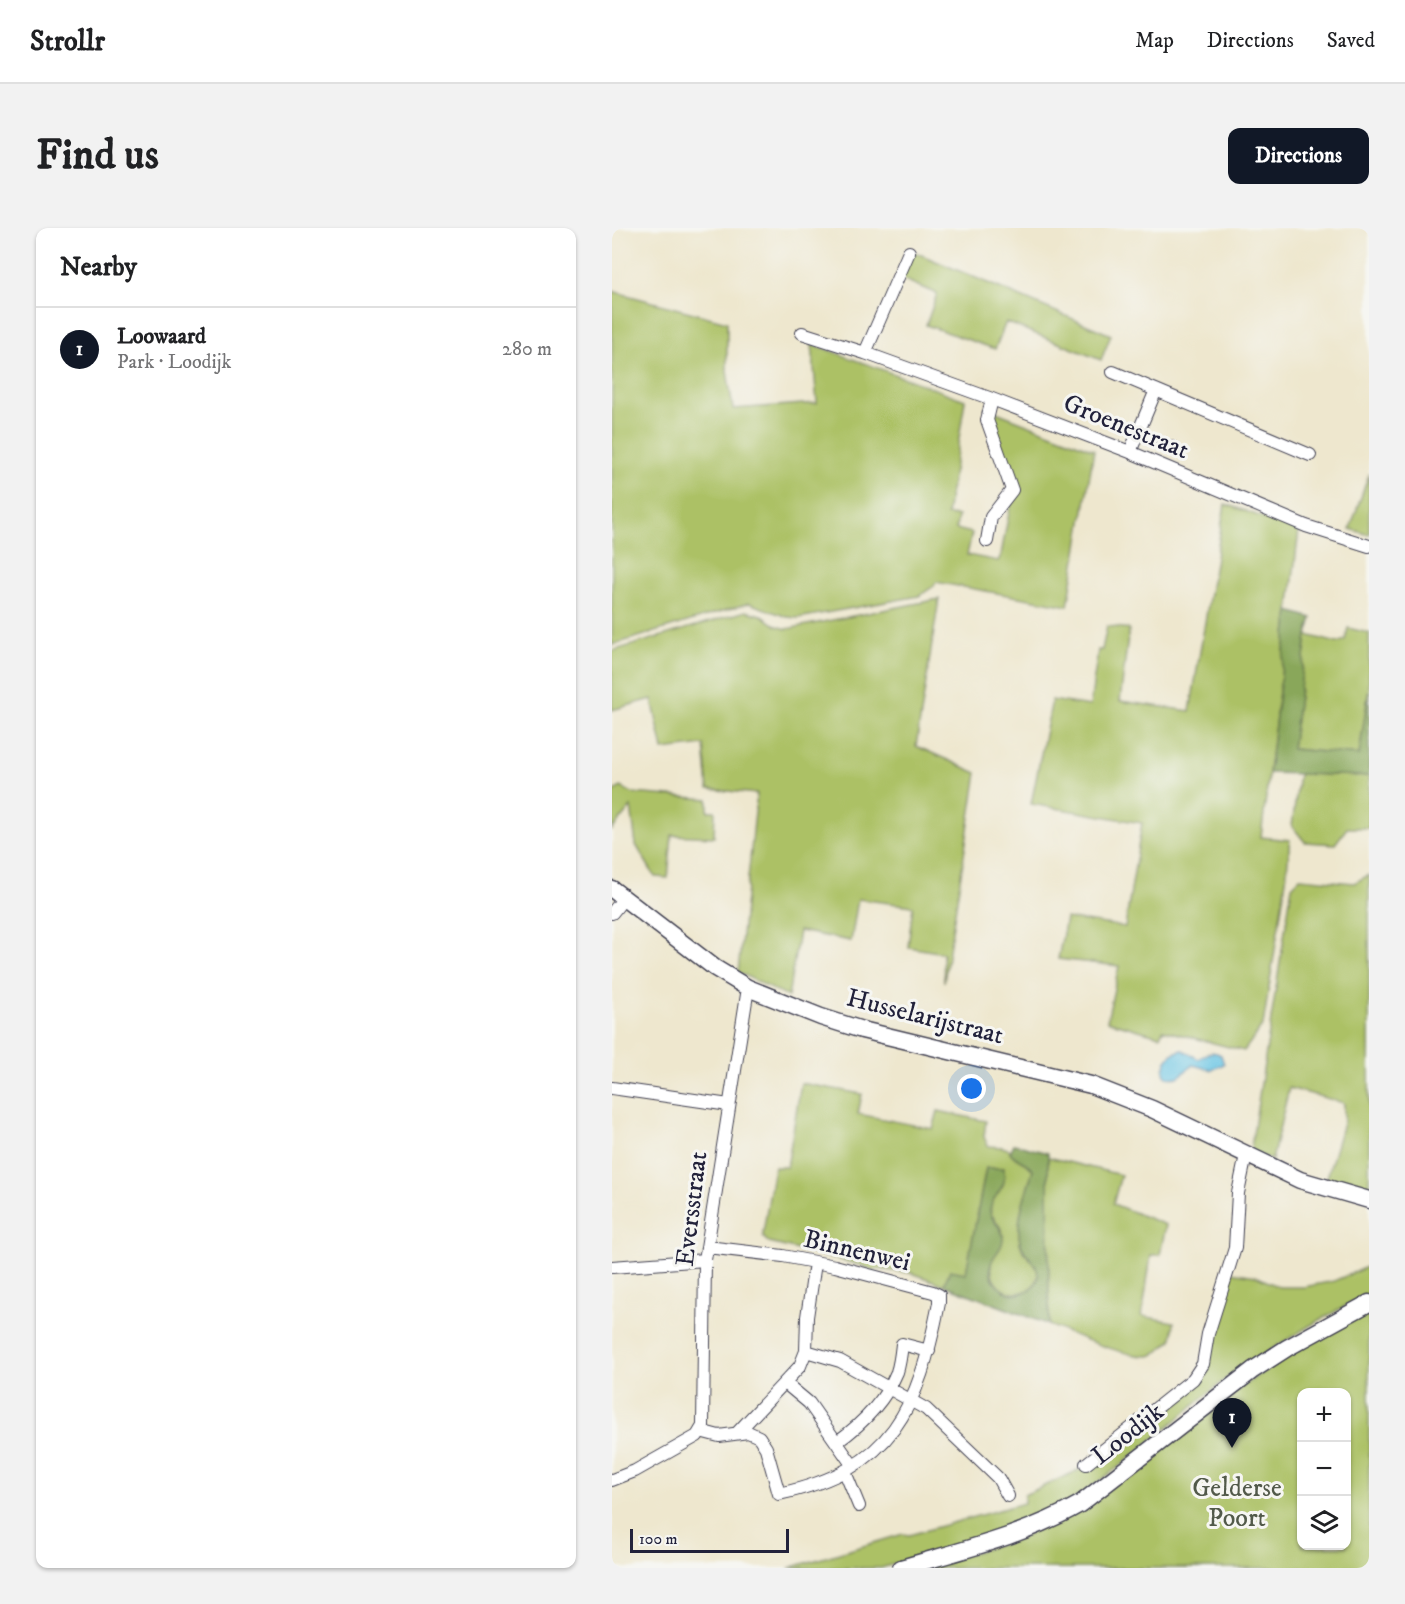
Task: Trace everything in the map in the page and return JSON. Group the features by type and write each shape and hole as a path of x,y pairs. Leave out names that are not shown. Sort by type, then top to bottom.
{"street":[{"path":"865,353 909,252"},
{"name":"Groenestraat","path":"802,333 992,399 1130,452 1306,526 1369,546"},
{"path":"1113,372 1310,455"},
{"path":"1130,452 1156,390"},
{"path":"987,541 991,517 1012,490 987,420 992,399"},
{"path":"612,913 618,894"},
{"name":"Husselarijstraat","path":"618,894 715,968 748,988 821,1017 862,1030 1091,1085 1152,1109 1300,1180 1369,1200"},
{"name":"Eversstraat","path":"699,1434 703,1426 706,1254 748,988"},
{"path":"612,1088 729,1105"},
{"path":"1086,1464 1193,1379 1203,1364 1208,1334 1235,1248 1238,1193 1246,1155"},
{"name":"Binnenwei","path":"612,1267 706,1254 761,1253 816,1263 939,1295 929,1351 912,1400 884,1442 849,1469 799,1490 779,1494 766,1448 759,1437 748,1432 719,1436 699,1434"},
{"path":"737,1433 790,1387 800,1366 812,1352 807,1317 816,1263"},
{"name":"Loodijk","path":"901,1568 1016,1535 1053,1520 1080,1504 1253,1370 1287,1348 1369,1303"},
{"path":"837,1442 862,1423 889,1387 898,1370 902,1344 929,1351"},
{"path":"812,1352 840,1361 926,1409 998,1478 1008,1496"},
{"path":"790,1387 809,1403 837,1442 849,1469 859,1506"},
{"path":"612,1480 635,1471 699,1434"}],"lane":[{"path":"1138,431 1176,446"}],"green space":[{"path":"912,251 1111,335 1101,360 1006,322 995,349 926,325 937,294 900,278"},
{"path":"612,291 727,322 727,371 733,409 817,403 812,344 965,400 947,515 958,516 956,529 972,533 967,555 998,561 1013,491 996,445 991,410 1094,450 1068,606 936,582 934,586 919,596 798,618 787,617 749,603 612,645"},
{"path":"1369,474 1369,535 1350,529"},
{"path":"1225,504 1299,530 1261,837 1290,840 1286,880 1263,1025 1244,1051 1163,1030 1160,1036 1107,1021 1119,966 1058,959 1066,918 1125,927 1142,823 1031,804 1052,700 1090,706 1098,650 1102,650 1107,626 1129,629 1120,701 1190,711"},
{"path":"939,599 916,746 977,773 944,982 943,953 908,947 913,906 858,899 851,941 799,931 788,997 738,972 757,794 708,789 704,745 663,750 652,699 612,710 612,651 746,611 761,615 777,626 787,629"},
{"path":"1289,611 1312,618 1307,635 1292,749 1359,755 1369,689 1369,776 1269,773"},
{"path":"1348,628 1369,633 1369,689 1359,755 1292,749 1307,635 1337,643 1345,640"},
{"path":"1299,774 1369,776 1369,828 1347,828 1335,844 1305,842 1292,826"},
{"path":"621,787 632,793 708,799 708,811 715,811 714,837 672,835 668,878 655,877 636,845 631,807 612,830 612,792"},
{"path":"1369,875 1369,1195 1326,1181 1344,1120 1344,1103 1289,1088 1272,1160 1253,1152 1251,1147 1292,886 1300,878 1354,883"},
{"path":"801,1083 862,1094 858,1114 933,1129 938,1111 986,1121 984,1137 988,1146 1011,1150 1013,1155 1033,1170 1022,1206 1019,1233 1022,1250 1035,1264 1037,1271 1033,1287 1024,1292 1006,1292 997,1285 992,1273 992,1260 1003,1235 991,1214 991,1206 1001,1186 1003,1168 986,1168 966,1274 950,1270 944,1285 912,1273 877,1269 873,1271 861,1265 769,1243 763,1237 763,1233 774,1167 787,1167"},
{"path":"1014,1144 1048,1153 1049,1325 944,1285 950,1270 966,1273 986,1168 1004,1168 1004,1182 990,1211 1003,1238 1001,1247 992,1261 992,1276 1004,1291 1016,1294 1025,1292 1036,1283 1038,1273 1022,1247 1019,1233 1022,1206 1033,1170 1010,1152"},
{"path":"1048,1157 1121,1175 1113,1204 1166,1225 1160,1255 1151,1255 1142,1316 1174,1322 1172,1340 1156,1354 1144,1356 1117,1351 1049,1325"},
{"path":"1369,1266 1369,1293 1311,1325 1233,1373 1123,1464 1061,1508 987,1537 881,1568 789,1568 903,1534 909,1535 1024,1503 1024,1495 1079,1470 1200,1379 1207,1368 1218,1312 1231,1272 1256,1276 1279,1287 1304,1287 1334,1281"},
{"name":"Gelderse Poort","path":"1369,1307 1369,1568 921,1568 1022,1538 1292,1352"}],"water":[{"path":"1183,1050 1198,1059 1210,1053 1218,1053 1224,1064 1212,1070 1193,1065 1179,1076 1167,1077 1164,1072 1167,1060"}],"place":[{"name":"Loowaard","path":"1232,1448"}]}
